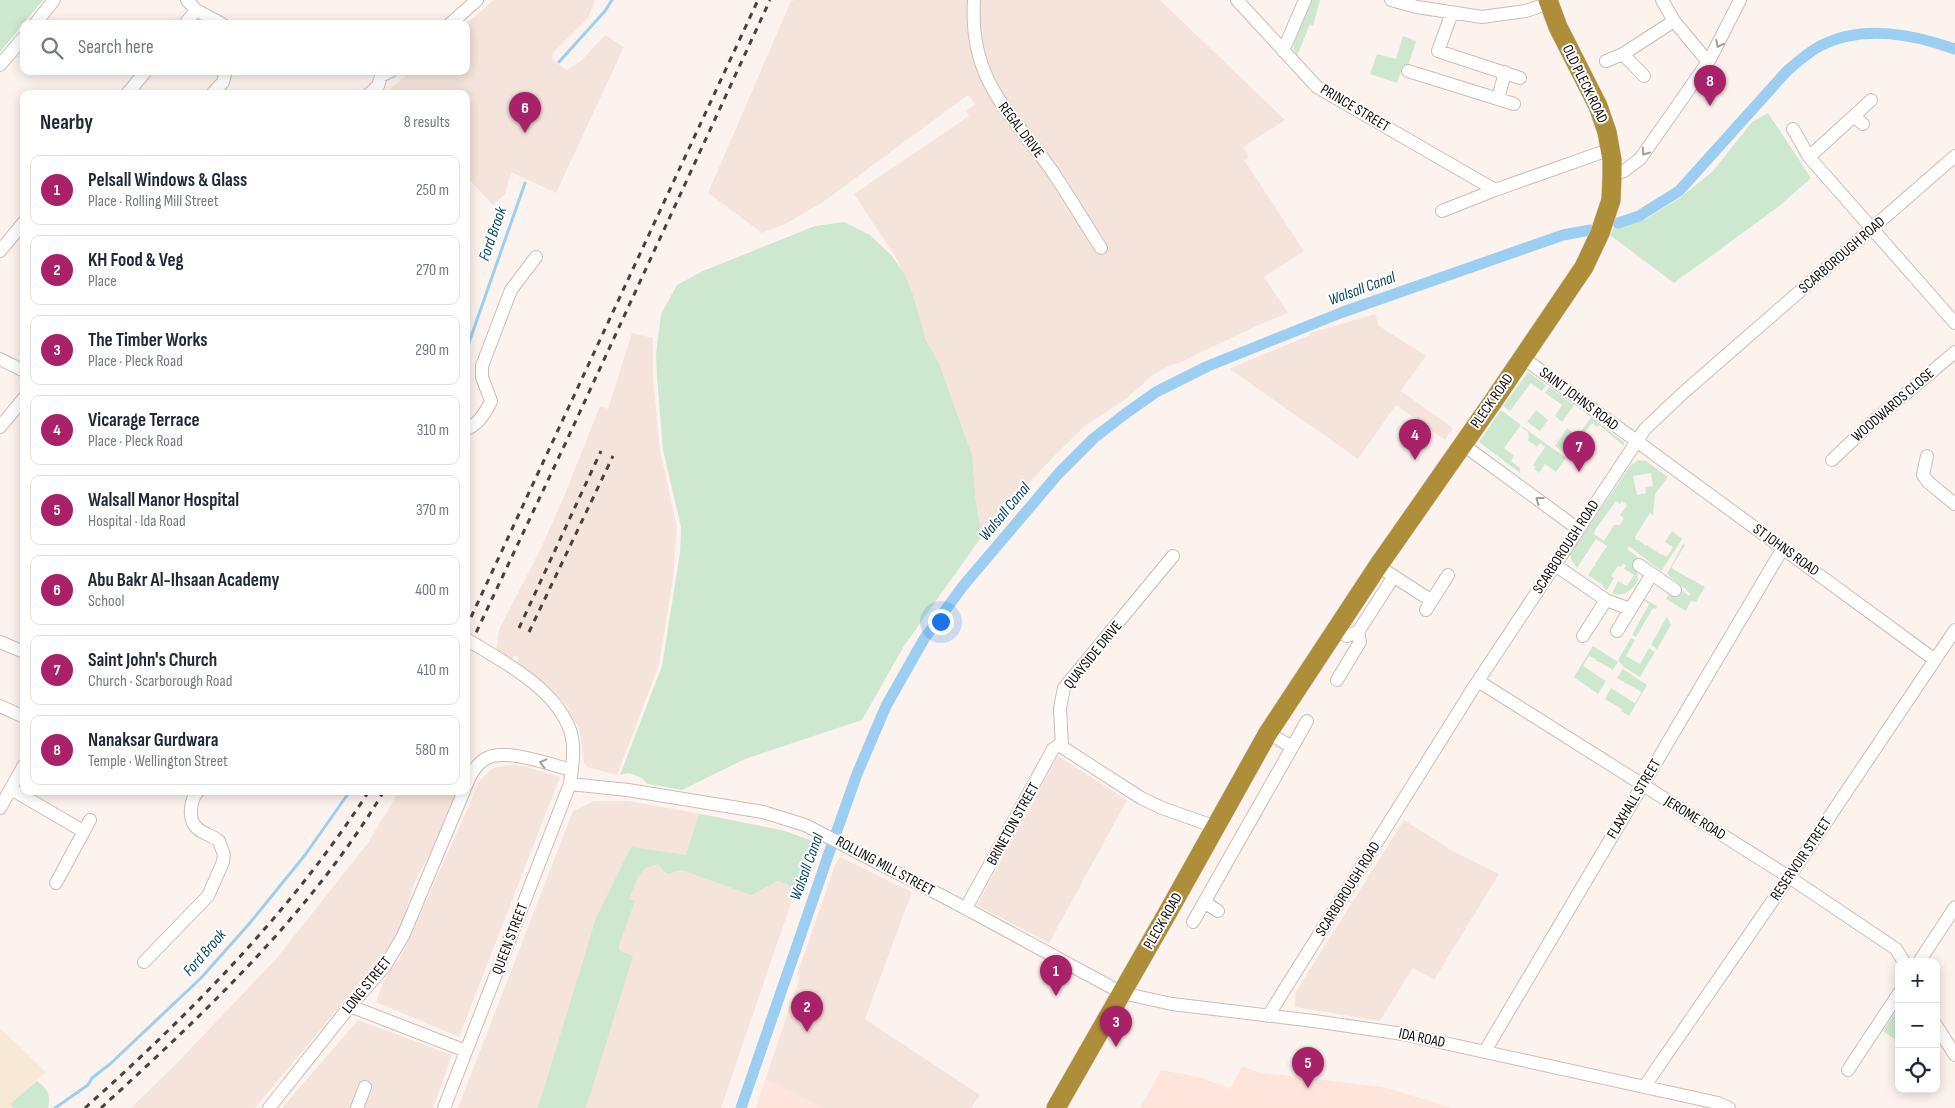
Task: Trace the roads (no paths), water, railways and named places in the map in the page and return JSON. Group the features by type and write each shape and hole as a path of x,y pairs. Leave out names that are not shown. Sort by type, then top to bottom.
{"highway":[{"name":"OLD PLECK ROAD","path":"1549,1 1558,27 1598,106 1606,126 1611,149 1612,175 1610,200"},
{"name":"PLECK ROAD","path":"1056,1108 1268,733 1336,631 1386,572 1462,444 1584,267 1600,233 1610,200"}],"street":[{"path":"38,20 54,0"},
{"path":"187,0 196,10 215,20"},
{"path":"454,20 477,0"},
{"name":"REGAL DRIVE","path":"974,0 972,23 981,66 998,99 1050,169 1102,248"},
{"name":"PRINCE STREET","path":"1237,0 1317,87 1495,190"},
{"path":"1283,51 1305,0"},
{"path":"1391,0 1417,7 1435,5 1452,13 1482,17 1526,11 1549,1"},
{"path":"1662,0 1674,21 1708,62"},
{"path":"1612,175 1624,171 1640,159 1708,62 1740,0"},
{"path":"188,20 196,10"},
{"path":"1452,13 1438,51 1520,78"},
{"path":"1606,61 1623,54 1674,21"},
{"path":"0,65 20,42"},
{"path":"1623,54 1644,76"},
{"path":"1408,71 1514,104"},
{"path":"1498,99 1505,72"},
{"path":"130,90 143,75"},
{"path":"216,90 223,82 225,75"},
{"path":"374,90 378,86 382,75"},
{"path":"1809,156 1859,120 1871,100"},
{"path":"1793,129 1809,156 1955,323"},
{"path":"1442,210 1611,149"},
{"name":"SCARBOROUGH ROAD","path":"1268,1016 1478,681 1636,442 1650,424 1955,156"},
{"path":"0,251 20,227"},
{"path":"470,426 485,413 491,401 482,377 482,366 511,290 536,257"},
{"name":"WOODWARDS CLOSE","path":"1832,460 1870,424 1955,352"},
{"name":"SAINT JOHNS ROAD","path":"1522,357 1636,442"},
{"path":"0,359 20,369"},
{"path":"0,427 20,403"},
{"name":"ST JOHNS ROAD","path":"1636,442 1935,660"},
{"path":"1462,444 1578,529"},
{"path":"1927,456 1923,475 1928,482 1955,504"},
{"name":"FLAXHALL STREET","path":"1485,1051 1783,548"},
{"name":"QUAYSIDE DRIVE","path":"1062,747 1060,708 1064,688 1173,556"},
{"path":"1555,565 1606,600 1630,609"},
{"path":"1640,565 1675,590"},
{"path":"1386,572 1429,605 1448,575"},
{"name":"PLECK ROAD","path":"1337,680 1360,642 1358,632 1386,572"},
{"path":"1617,631 1652,574"},
{"path":"1583,636 1606,600"},
{"name":"RESERVOIR STREET","path":"1644,1087 1789,877 1955,630"},
{"path":"1336,631 1347,636 1358,632"},
{"name":"QUEEN STREET","path":"444,1108 570,784 572,770 572,737 561,712 515,668 470,641"},
{"path":"0,642 20,650"},
{"name":"JEROME ROAD","path":"1478,681 1789,877 1896,948 1902,958"},
{"path":"0,706 20,715"},
{"name":"PLECK ROAD","path":"1193,922 1307,721"},
{"path":"1268,733 1292,747"},
{"name":"BRINETON STREET","path":"966,908 1053,749 1059,745 1062,747"},
{"path":"1062,747 1141,798 1162,808 1216,827"},
{"path":"470,779 479,764 488,758 500,754 572,770"},
{"path":"0,808 20,772"},
{"name":"ROLLING MILL STREET","path":"570,784 628,790 763,812 792,820 850,847 1122,993"},
{"path":"11,789 20,793"},
{"path":"24,795 87,825 56,883"},
{"path":"144,962 208,896 224,862 224,855 219,841 198,828 192,819 192,799 195,795"},
{"name":"LONG STREET","path":"269,1108 350,1006 385,966 403,936 462,795"},
{"name":"PLECK ROAD","path":"1204,902 1218,911"},
{"path":"1923,958 1955,907"},
{"name":"IDA ROAD","path":"1122,993 1167,1003 1379,1029 1485,1051 1724,1106"},
{"path":"1848,1070 1895,999"},
{"path":"350,1006 466,1051"},
{"path":"1940,1031 1955,1055"},
{"path":"357,1108 365,1087"}],"waterway":[{"name":"Ford Brook","path":"559,62 605,11 612,0"},
{"name":"Walsall Canal","path":"1618,223 1639,216 1679,191 1786,72 1820,46 1836,39 1870,33 1922,39 1955,49"},
{"name":"Ford Brook","path":"470,340 525,183"},
{"name":"Walsall Canal","path":"741,1108 857,774 886,706 924,639 963,586 1059,473 1094,438 1125,414 1156,392 1208,366 1343,312 1563,235 1590,230"},
{"name":"Ford Brook","path":"55,1108 88,1085 92,1078 110,1064 201,978 249,924 305,855 347,795"}],"railway":[{"path":"470,619 758,0"},
{"path":"470,646 770,0"},
{"path":"519,628 601,451"},
{"path":"529,632 613,456"},
{"path":"85,1108 201,998 238,959 307,878 366,795"},
{"path":"101,1108 179,1036 254,960 290,920 324,879 381,795"}],"place":[{"name":"Nanaksar Gurdwara","path":"1710,106"},
{"name":"Abu Bakr Al-Ihsaan Academy","path":"525,133"},
{"name":"Vicarage Terrace","path":"1415,460"},
{"name":"Saint John's Church","path":"1579,472"},
{"name":"Pelsall Windows & Glass","path":"1056,996"},
{"name":"KH Food & Veg","path":"807,1032"},
{"name":"The Timber Works","path":"1116,1047"},
{"name":"Walsall Manor Hospital","path":"1308,1088"}]}
